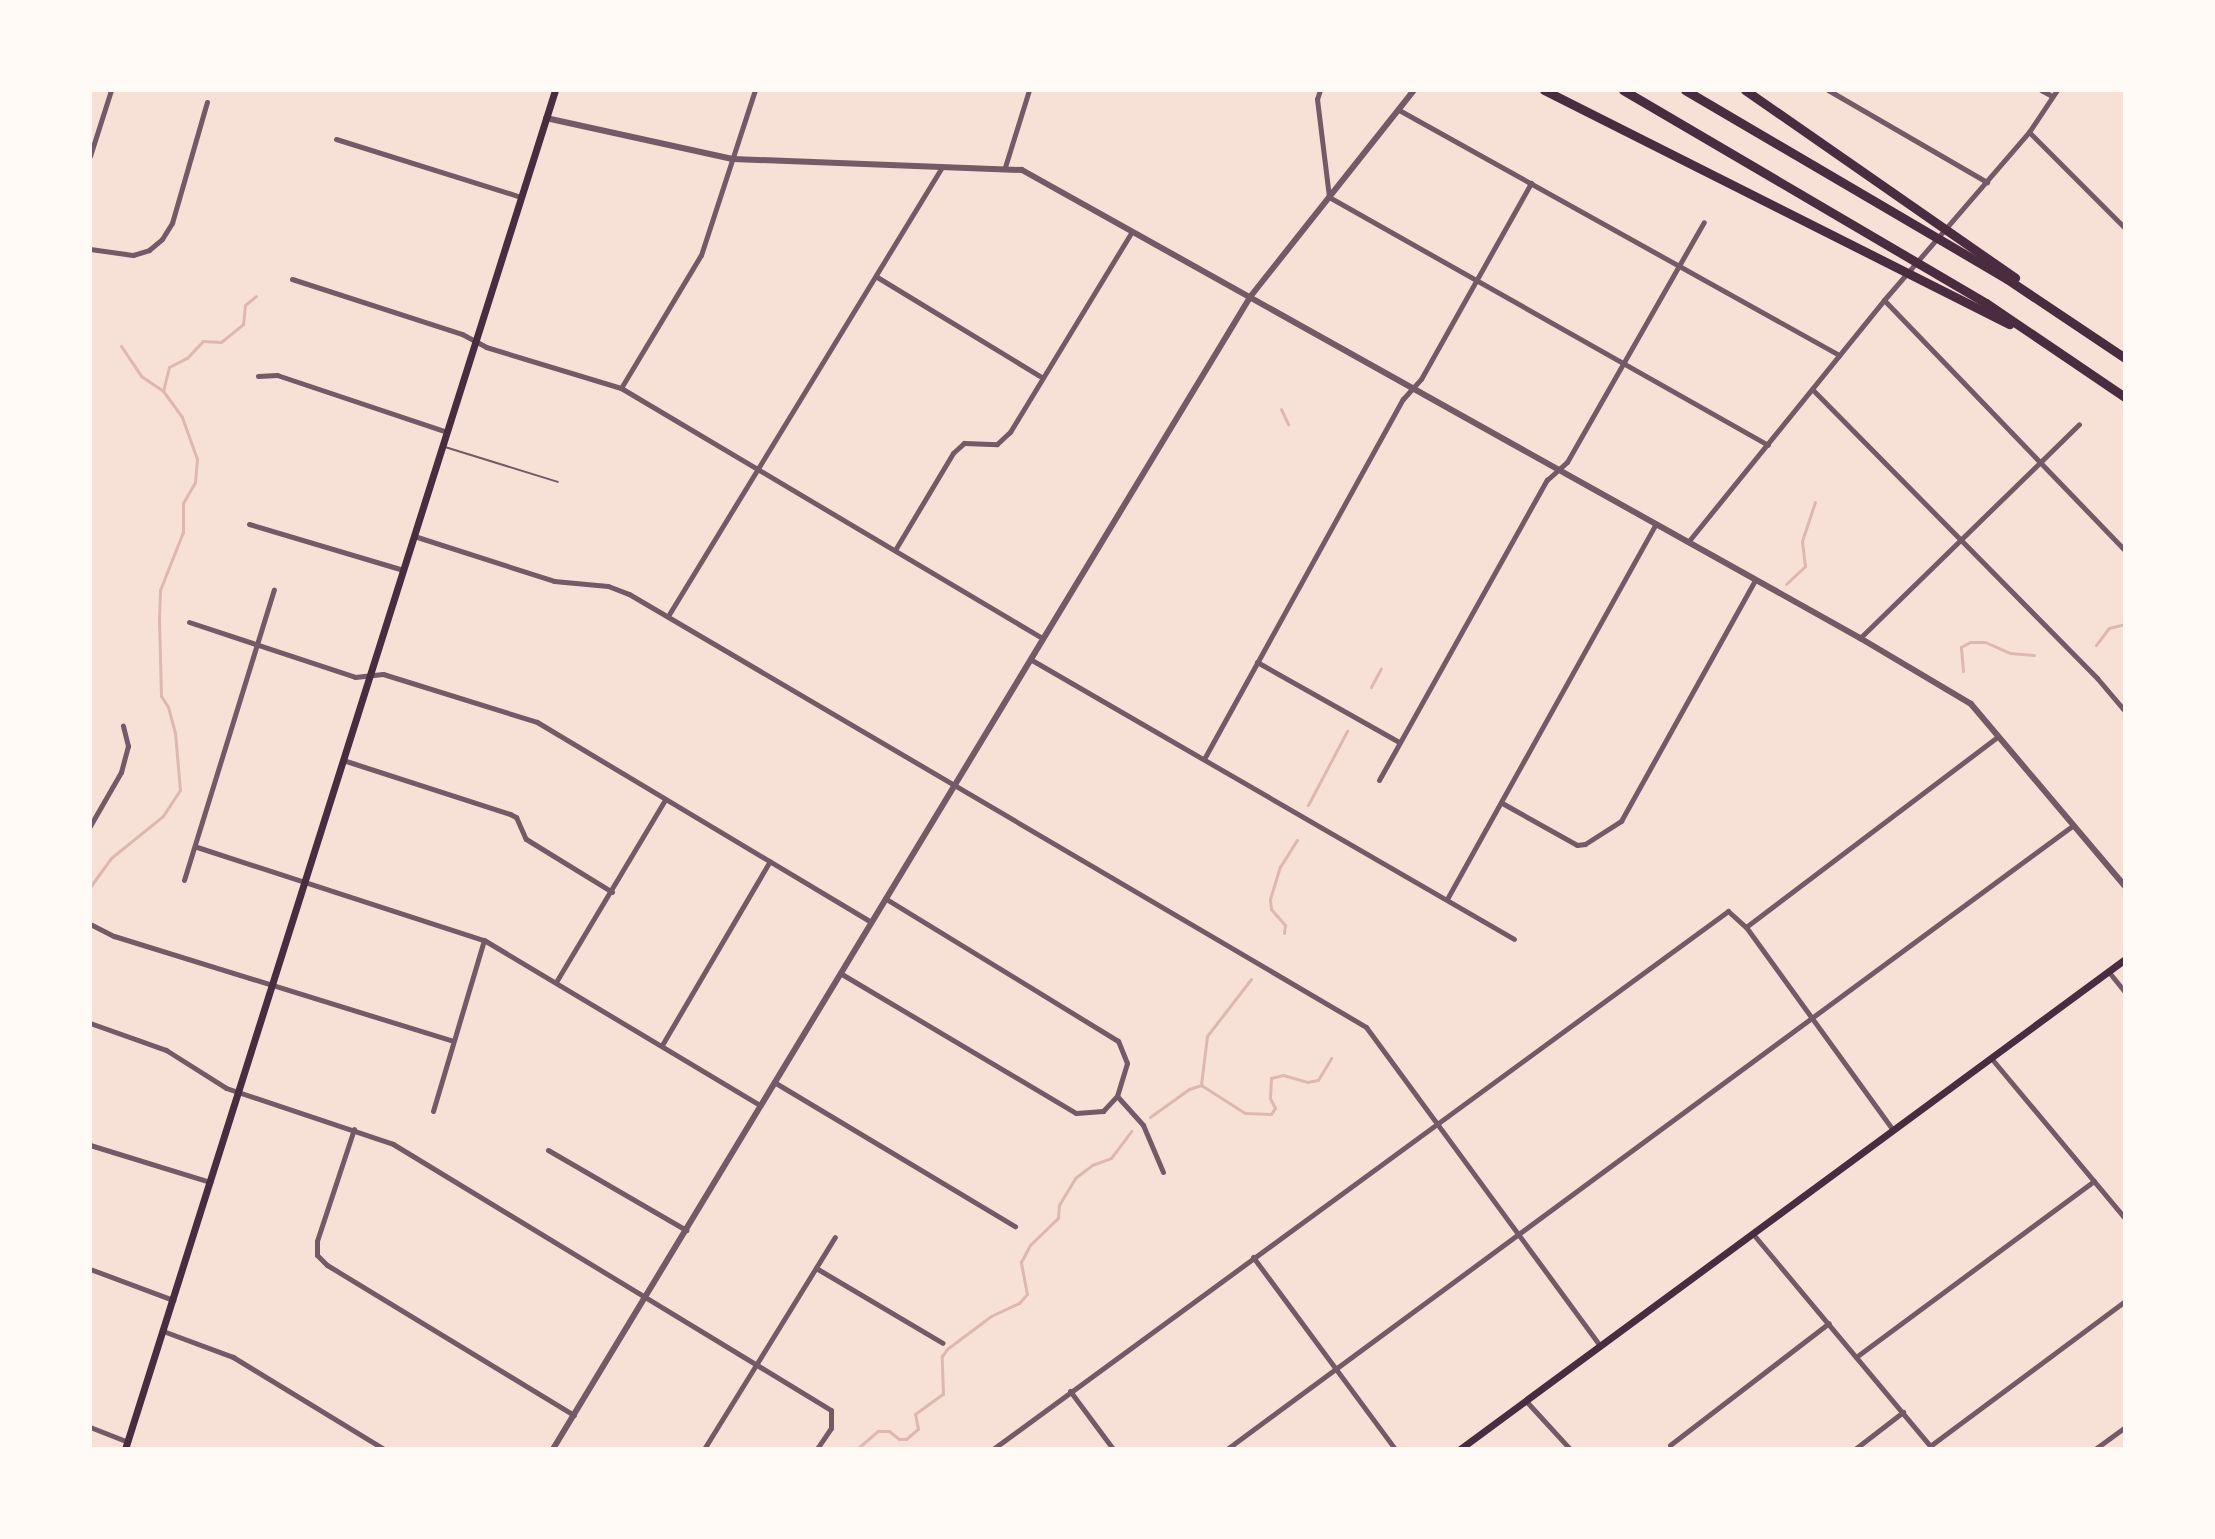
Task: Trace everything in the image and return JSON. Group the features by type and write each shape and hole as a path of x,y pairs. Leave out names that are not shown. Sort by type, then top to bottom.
{"highway":[{"path":"1544,90 1881,262 2049,343"},
{"path":"1623,90 1941,276 2049,343 2125,397"},
{"path":"1685,90 1912,223 1963,247"},
{"path":"1745,90 1921,213 1963,247 2125,358"}],"main road":[{"path":"126,1445 555,90"},
{"path":"1460,1449 2125,959"}],"street":[{"path":"90,156 111,90"},
{"path":"621,388 701,255 755,90"},
{"path":"1005,167 1029,90"},
{"path":"1320,90 1317,99 1329,197"},
{"path":"553,1449 647,1298 869,921 1250,297 1414,90"},
{"path":"1828,90 1987,182"},
{"path":"2041,90 2052,96"},
{"path":"1688,542 1884,300 2029,132 2057,90"},
{"path":"90,249 116,256 149,250 162,239 172,223 207,102"},
{"path":"1399,110 1839,355"},
{"path":"546,118 733,159 1022,170 1860,638 1971,704 2125,886"},
{"path":"2029,132 2125,228"},
{"path":"336,139 521,197"},
{"path":"668,616 942,167"},
{"path":"1204,759 1403,399 1421,379 1531,183"},
{"path":"1329,197 1768,445"},
{"path":"1379,780 1547,480 1567,462 1704,222"},
{"path":"895,550 953,453 964,443 997,444 1010,432 1132,231"},
{"path":"877,277 1043,378"},
{"path":"292,279 621,388 1042,638"},
{"path":"1884,300 2125,550"},
{"path":"258,376 277,375 447,432"},
{"path":"1812,389 2097,678 2125,711"},
{"path":"1860,638 2079,424"},
{"path":"249,524 403,570"},
{"path":"1447,899 1656,524"},
{"path":"414,536 554,581 608,586 668,616 955,782 1366,1027 1600,1346"},
{"path":"1502,803 1577,845 1585,844 1621,821 1755,580"},
{"path":"184,880 197,847 274,590"},
{"path":"189,622 355,677 383,674 537,722 869,921"},
{"path":"1029,659 1514,939"},
{"path":"1257,662 1399,742"},
{"path":"90,826 121,772 128,746 123,726"},
{"path":"1746,927 1997,737"},
{"path":"343,760 510,814 516,817 526,839 612,892"},
{"path":"556,982 665,800"},
{"path":"1227,1449 2072,826"},
{"path":"197,847 484,940 760,1105"},
{"path":"662,1045 770,861"},
{"path":"839,973 1076,1113 1103,1111 1117,1096 1127,1063 1118,1041 884,898"},
{"path":"993,1449 1728,911 1746,927 1893,1130"},
{"path":"90,924 114,936 453,1041"},
{"path":"433,1111 484,940"},
{"path":"2108,971 2125,992"},
{"path":"90,1023 166,1050 238,1092 393,1144 831,1410 831,1428 817,1449"},
{"path":"1991,1058 2125,1218"},
{"path":"774,1082 1015,1226"},
{"path":"1117,1096 1143,1125 1163,1172"},
{"path":"354,1129 317,1241 317,1255 327,1265 574,1415"},
{"path":"90,1145 210,1182"},
{"path":"548,1150 687,1230"},
{"path":"1856,1357 2094,1181"},
{"path":"1753,1234 1932,1447 2125,1301"},
{"path":"704,1449 835,1237"},
{"path":"1253,1257 1395,1449"},
{"path":"816,1268 943,1343"},
{"path":"90,1269 173,1300"},
{"path":"1670,1445 1829,1323"},
{"path":"163,1331 233,1357 384,1449"},
{"path":"1070,1391 1113,1449"},
{"path":"1526,1401 1570,1449"},
{"path":"1855,1449 1903,1412"},
{"path":"90,1427 126,1445"},
{"path":"2095,1449 2125,1427"}],"lane":[{"path":"442,446 558,482"}],"waterway":[{"path":"90,887 111,858 163,816 180,790 175,733 168,707 161,696 160,590 183,532 183,503 195,482 197,459 182,417 163,391 169,367 187,358 203,341 221,342 243,324 245,305 256,296"},
{"path":"121,346 141,376 163,391"},
{"path":"1281,409 1288,424"},
{"path":"1786,584 1805,566 1802,541 1815,502"},
{"path":"2096,645 2109,628 2125,624"},
{"path":"1963,671 1961,647 1970,642 1985,642 2010,653 2034,655"},
{"path":"1371,687 1381,668"},
{"path":"1308,805 1347,731"},
{"path":"1284,933 1285,925 1271,909 1270,899 1280,867 1297,840"},
{"path":"1201,1085 1207,1036 1251,979"},
{"path":"1201,1085 1245,1113 1271,1114 1275,1108 1270,1098 1271,1078 1283,1075 1307,1082 1318,1080 1331,1058"},
{"path":"1150,1117 1189,1089 1201,1085"},
{"path":"857,1449 878,1431 889,1431 899,1439 906,1439 918,1429 915,1414 943,1394 942,1356 947,1349 991,1316 1019,1303 1027,1294 1021,1262 1030,1245 1058,1218 1059,1205 1075,1178 1092,1165 1111,1158 1131,1131"}]}
